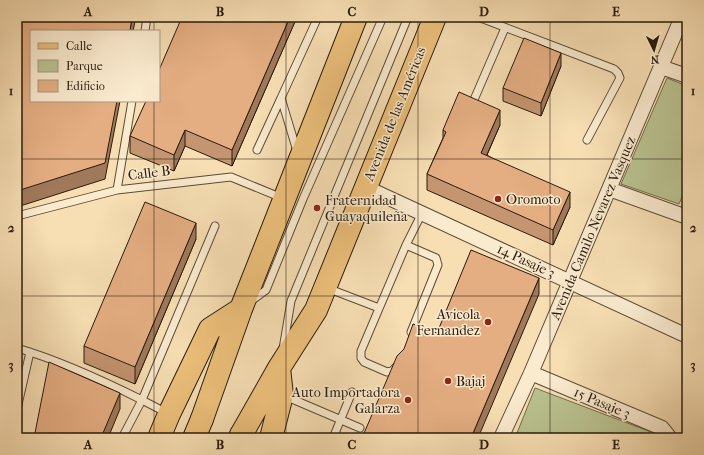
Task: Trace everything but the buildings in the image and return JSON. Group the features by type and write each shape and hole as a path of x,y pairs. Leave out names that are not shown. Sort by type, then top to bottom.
{"main road":[{"path":"198,428 241,309 356,17"},
{"name":"Avenida de las Américas","path":"279,368 316,310 435,17"},
{"path":"159,438 210,329 241,309"},
{"path":"272,438 282,395 279,368"},
{"path":"241,436 279,368"}],"street":[{"name":"Avenida Camilo Nevarez Vasquez","path":"501,438 531,373 682,17"},
{"path":"661,67 687,76"},
{"name":"14 Pasaje 3","path":"365,187 687,336"},
{"path":"609,189 686,214"},
{"name":"15 Pasaje 3","path":"531,373 662,428 670,438"}],"lane":[{"path":"145,30 147,17"},
{"path":"257,150 318,17"},
{"path":"241,309 266,290 303,199 383,17"},
{"name":"Avenida de las Américas","path":"279,368 291,301 408,17"},
{"path":"478,17 614,69 618,73 620,78 588,140"},
{"path":"473,102 506,28"},
{"path":"281,98 299,159"},
{"path":"118,190 132,102"},
{"name":"Calle B","path":"17,216 118,190 232,177 284,199"},
{"path":"402,356 396,367 387,372 364,362 361,358 361,352 406,245 422,213"},
{"path":"122,438 142,400 215,226"},
{"path":"406,245 436,258 438,265 407,342"},
{"path":"325,287 379,308"},
{"path":"17,348 102,381 169,414"},
{"path":"17,409 30,352"},
{"path":"333,438 352,392"},
{"path":"282,395 360,428"}],"green space":[{"path":"667,78 687,86 687,185 679,204 621,184"},
{"path":"535,388 651,432 656,438 515,438"}],"place":[{"name":"Oromoto","path":"498,199"},
{"name":"Fraternidad Guayaquileña","path":"317,208"},
{"name":"Avicola Fernandez","path":"488,322"},
{"name":"Bajaj","path":"448,381"},
{"name":"Auto Importadora Galarza","path":"408,400"}]}
